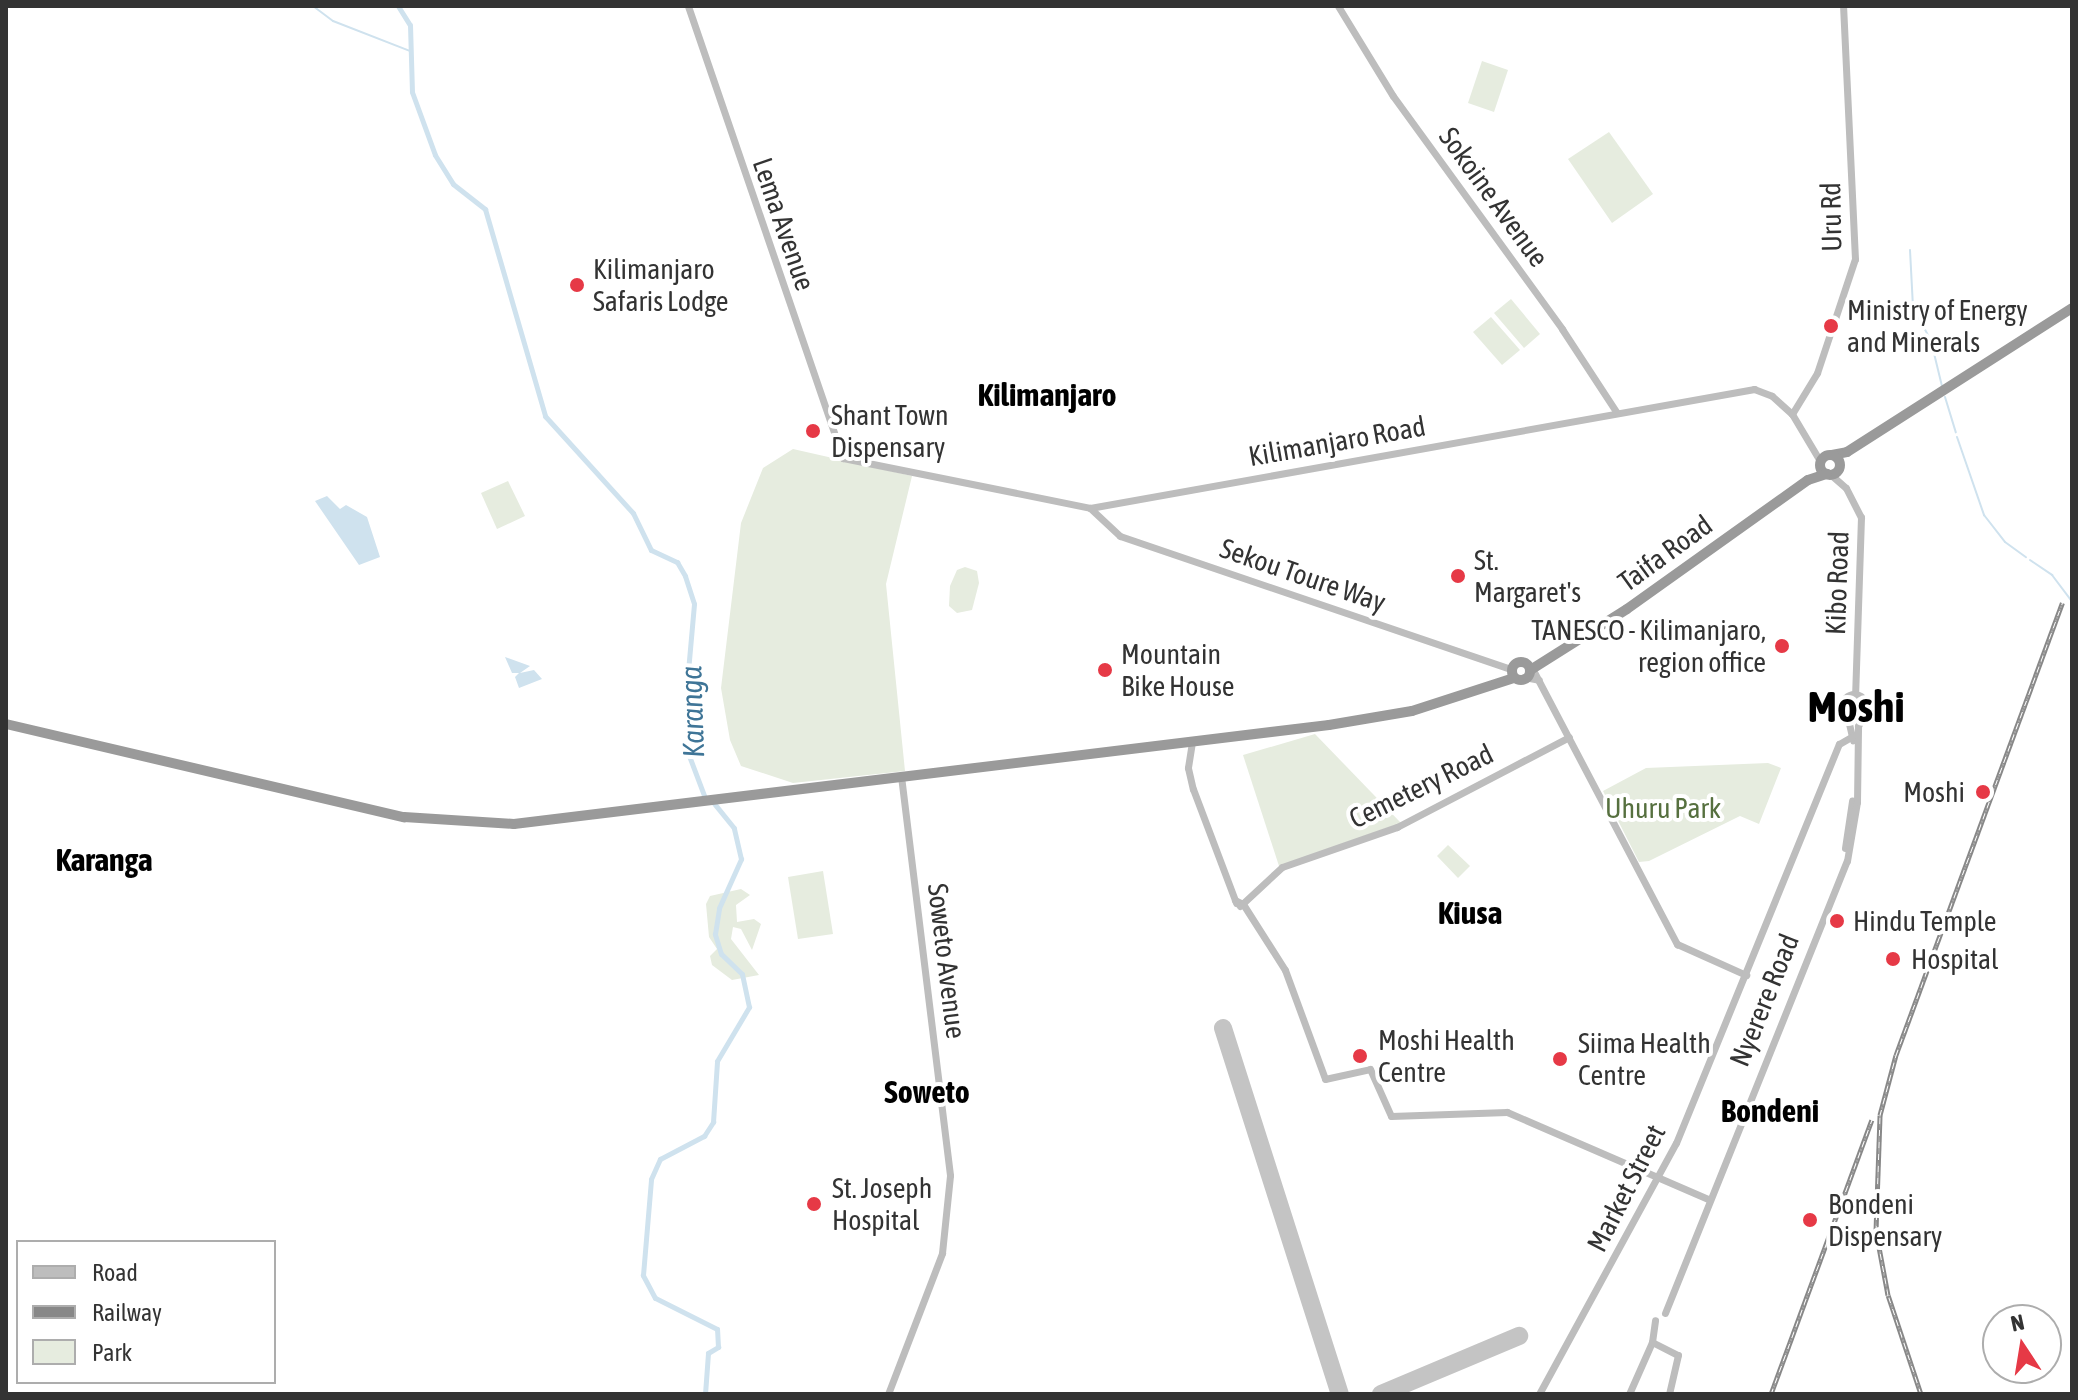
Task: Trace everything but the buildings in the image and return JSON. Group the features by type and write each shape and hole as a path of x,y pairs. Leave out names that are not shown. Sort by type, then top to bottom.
{"highway":[{"name":"Taifa Road","path":"6,724 352,807 440,822 542,822 1397,715 1524,673 1592,633 1847,452 2072,308"}],"main road":[{"name":"Lema Avenue","path":"688,6 840,456"},
{"name":"Sokoine Avenue","path":"1338,6 1393,96 1617,413"},
{"name":"Uru Rd","path":"1792,414 1817,373 1855,259 1843,6"},
{"name":"Kilimanjaro Road","path":"840,456 1090,508 1754,389 1772,396 1792,414 1830,465"},
{"name":"Kibo Road","path":"1830,465 1861,517 1855,695"},
{"name":"Sekou Toure Way","path":"1090,508 1120,536 1524,673"},
{"path":"1524,673 1569,737 1677,944 1746,975"},
{"path":"1855,695 1865,702 1864,715 1847,715 1843,701 1855,695"},
{"name":"Nyerere Road","path":"1750,1096 1842,859 1852,800 1853,736 1847,715"},
{"name":"Nyerere Road","path":"1750,1096 1847,861 1857,802 1858,726 1864,715"},
{"name":"Market Street","path":"1539,1394 1657,1180 1746,975 1839,744 1853,736"},
{"name":"Cemetery Road","path":"1240,905 1283,867 1397,827 1569,737"},
{"path":"1192,742 1188,768 1193,789 1240,905 1289,978 1323,1077 1370,1069 1391,1116 1509,1113 1657,1180 1708,1199"},
{"name":"Soweto Avenue","path":"888,1394 890,1378 942,1253 950,1175 901,778"},
{"path":"1661,1312 1750,1096"},
{"path":"1629,1394 1657,1324"},
{"path":"1652,1342 1678,1355 1669,1394"}],"green space":[{"path":"1482,61 1508,70 1494,112 1468,103"},
{"path":"1609,132 1653,194 1612,223 1568,159"},
{"path":"1511,299 1540,334 1524,348 1494,313"},
{"path":"1491,317 1520,350 1502,365 1473,332"},
{"path":"793,449 912,476 886,584 905,771 793,783 741,766 730,740 721,688 741,523 763,468"},
{"path":"508,481 525,516 497,529 481,493"},
{"path":"965,567 977,571 979,583 972,610 957,613 949,606 950,586 957,570"},
{"path":"1315,734 1401,823 1279,866 1243,755"},
{"name":"Uhuru Park","path":"1768,763 1781,768 1759,824 1740,816 1649,861 1639,862 1603,791 1646,768"},
{"path":"1448,845 1470,866 1458,878 1437,856"},
{"path":"823,871 833,934 798,939 788,877"},
{"path":"741,889 750,895 736,905 737,922 754,919 761,924 752,950 741,929 733,927 731,939 759,975 732,980 712,965 710,956 717,949 709,937 706,904 710,896"}],"water":[{"path":"327,496 340,509 346,505 367,517 380,557 359,565 315,501"},
{"path":"505,657 530,666 520,673 534,670 542,679 519,688 515,677 519,673 512,673"}],"waterway":[{"path":"313,6 333,21 410,51"},
{"name":"Karanga","path":"398,6 410,25 412,92 435,155 453,184 485,209 545,416 633,513 651,550 677,562 685,576 694,604 687,683 695,711 688,753 705,798"},
{"path":"1910,250 1913,307 1931,341 1942,386"},
{"path":"1945,397 1956,432"},
{"path":"1957,437 1984,515 2005,542 2026,557"},
{"path":"2030,560 2052,575 2072,602"},
{"name":"Karanga","path":"705,1394 708,1353 718,1347 717,1329 655,1298 643,1275 651,1179 660,1159 704,1136 713,1122 717,1061 749,1007 742,974 721,954 715,934 719,908 741,859 734,828 714,803"}],"runway":[{"path":"1223,1028 1340,1394"},
{"path":"1381,1394 1519,1336"}],"railway":[{"path":"1921,1394 1888,1295 1876,1231 1880,1115 1896,1055 2062,603"},
{"path":"1771,1394 1872,1120"}],"place":[{"name":"Kilimanjaro Safaris Lodge","path":"577,285"},
{"name":"Ministry of Energy and Minerals","path":"1831,326"},
{"name":"Shant Town Dispensary","path":"813,431"},
{"name":"St. Margaret's","path":"1458,576"},
{"name":"TANESCO - Kilimanjaro, region office","path":"1782,646"},
{"name":"Mountain Bike House","path":"1105,670"},
{"name":"Moshi","path":"1983,792"},
{"name":"Hindu Temple","path":"1837,921"},
{"name":"Hospital","path":"1893,959"},
{"name":"Moshi Health Centre","path":"1360,1056"},
{"name":"Siima Health Centre","path":"1560,1059"},
{"name":"St. Joseph Hospital","path":"814,1204"},
{"name":"Bondeni Dispensary","path":"1810,1220"}],"district":[{"name":"Kilimanjaro","path":"1047,395"},
{"name":"Moshi","path":"1856,706"},
{"name":"Karanga","path":"104,860"},
{"name":"Kiusa","path":"1470,913"},
{"name":"Soweto","path":"927,1092"},
{"name":"Bondeni","path":"1770,1111"}]}
